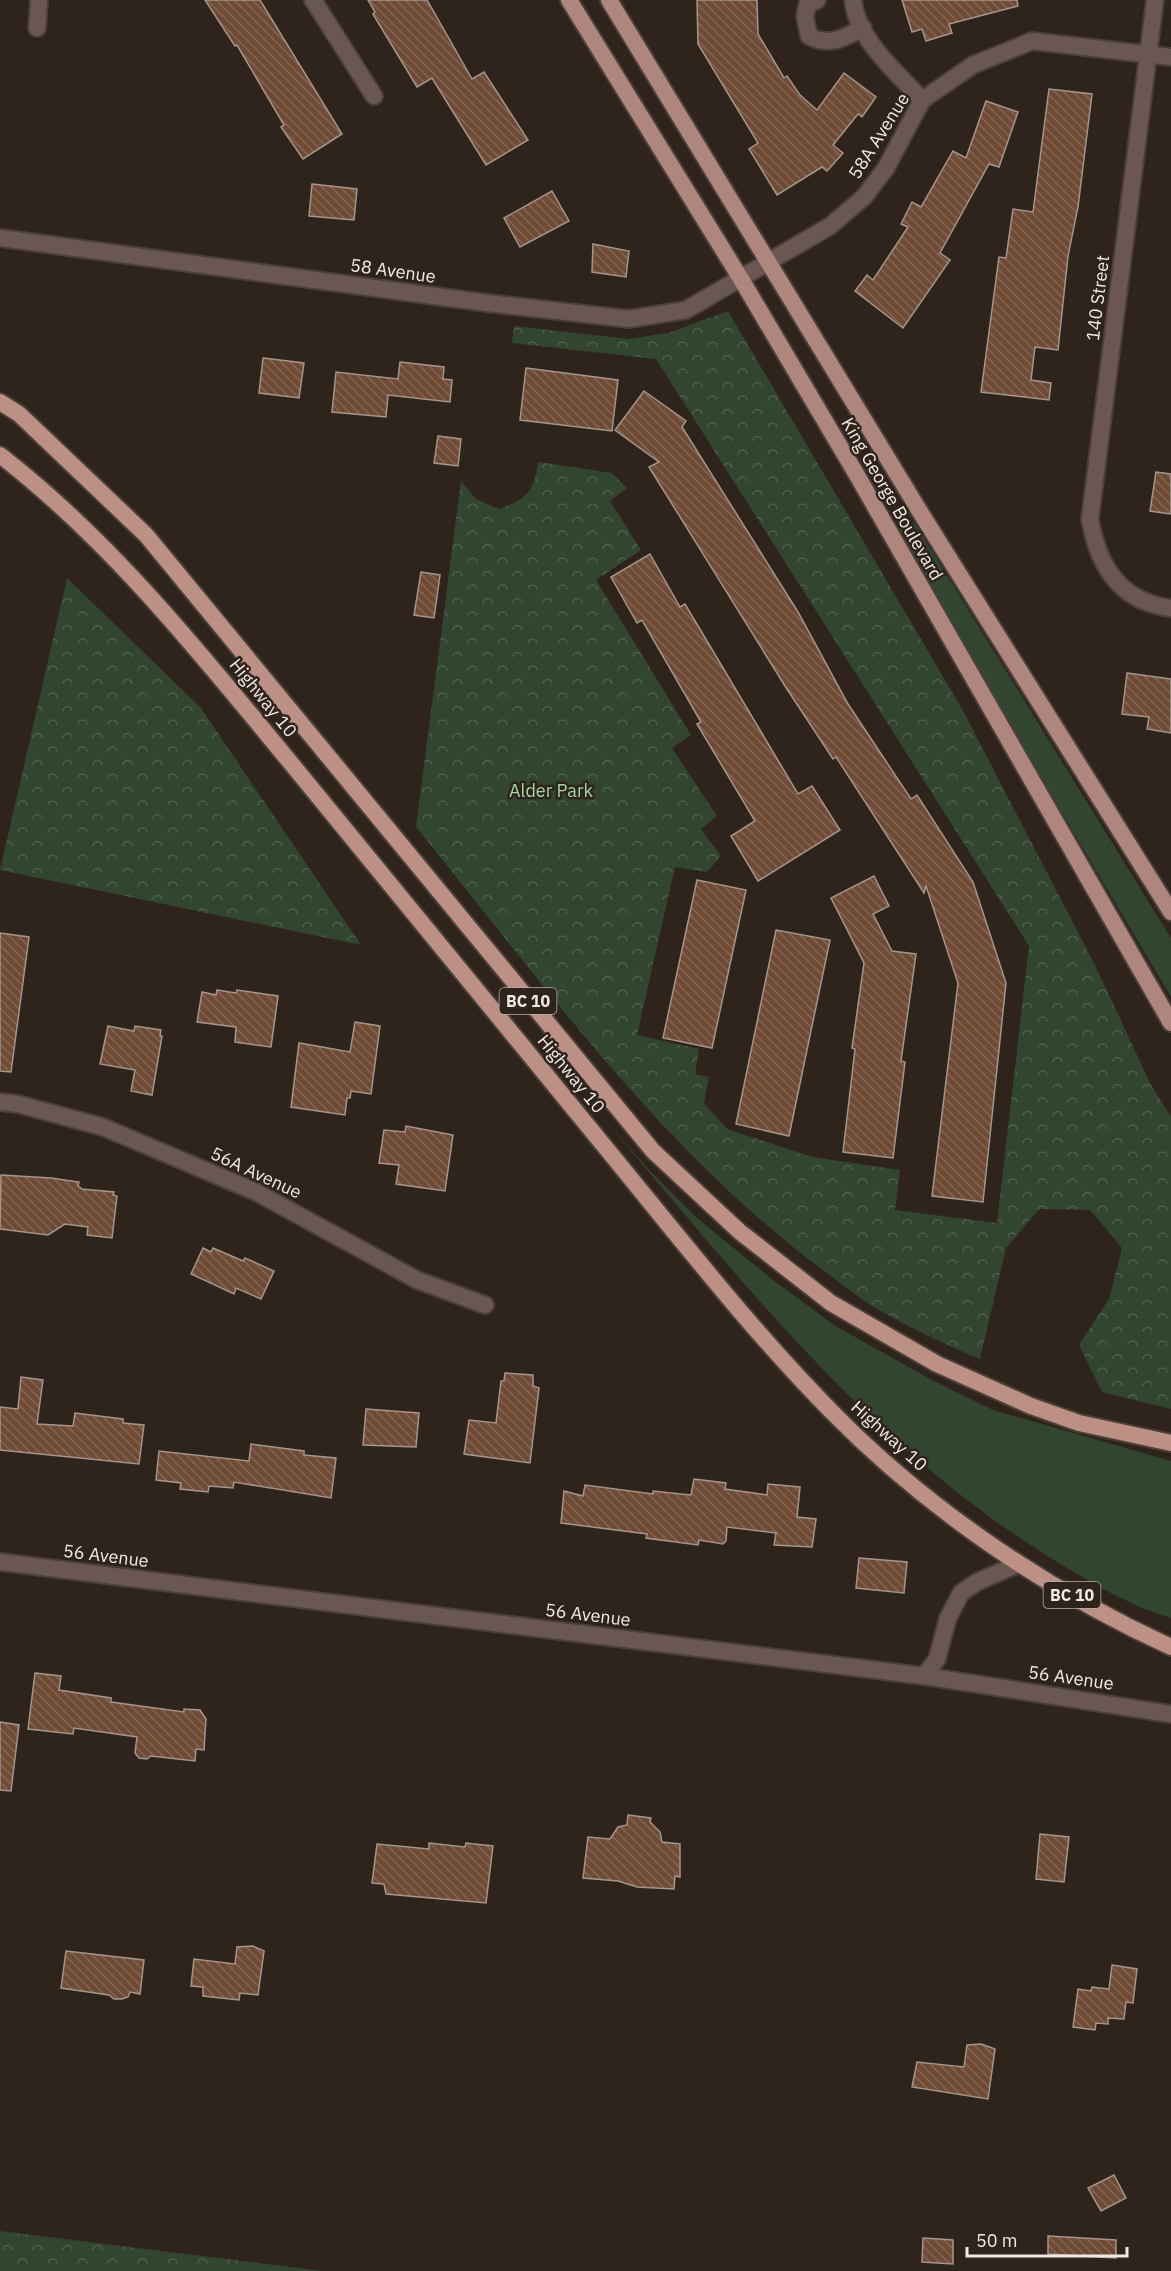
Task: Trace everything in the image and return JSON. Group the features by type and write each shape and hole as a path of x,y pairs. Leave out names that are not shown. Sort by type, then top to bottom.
{"highway":[{"name":"Highway 10","path":"0,402 19,414 146,535 653,1151 740,1232 831,1303 982,1386 1079,1422 1171,1443"},
{"name":"Highway 10","path":"0,455 89,531 182,629 772,1347 832,1412 896,1471 1018,1564 1126,1627 1171,1647"}],"main road":[{"name":"King George Boulevard","path":"569,0 741,279 864,487 1171,1023"},
{"name":"King George Boulevard","path":"609,0 922,515 1171,912"}],"street":[{"path":"37,28 39,0"},
{"path":"313,0 374,96"},
{"path":"817,0 807,5 805,17 809,36 825,43 839,40 863,28"},
{"path":"853,0 855,12 876,49 922,100"},
{"name":"140 Street","path":"1155,0 1090,519 1102,563 1125,592 1157,606 1171,608"},
{"name":"58A Avenue","path":"770,262 830,226 864,197 886,168 922,100 973,65 1032,41 1171,57"},
{"name":"58 Avenue","path":"0,238 494,304 629,319 686,310 770,262"},
{"name":"56A Avenue","path":"0,1102 18,1104 103,1127 256,1192 417,1280 485,1305"},
{"name":"56 Avenue","path":"0,1562 924,1676 1171,1714"},
{"path":"924,1676 937,1659 948,1618 961,1593 977,1582 1018,1564"}],"green space":[{"name":"Alder Park","path":"728,311 962,709 1094,963 1151,1085 1171,1117 1171,1409 1102,1392 1079,1345 1109,1299 1122,1248 1090,1210 1039,1209 1006,1248 980,1359 926,1335 887,1314 819,1267 761,1220 654,1116 556,1002 416,827 461,481 476,499 499,509 516,502 528,493 534,481 538,462 612,473 627,488 610,501 641,550 596,580 691,735 672,748 717,816 701,829 721,856 707,872 675,867 637,1035 699,1049 695,1074 709,1077 704,1103 727,1129 812,1157 900,1170 895,1210 997,1223 1029,946 656,359 512,343 514,326 628,339 668,333"},
{"path":"914,522 1171,938 1171,997 895,530"},
{"path":"67,578 201,708 361,945 0,870"},
{"path":"599,1113 648,1169 697,1218 773,1280 834,1325 928,1378 993,1410 1171,1461 1171,1618 1122,1599 1046,1555 981,1510 919,1461 861,1408 806,1352 701,1234"},
{"path":"0,2231 8,2232 322,2271 0,2271"}],"building":[{"path":"205,0 260,0 342,134 303,159 281,127 284,125 237,45 235,46"},
{"path":"368,0 427,0 472,79 484,72 528,140 486,165 432,78 417,87 373,14 375,12"},
{"path":"697,0 757,0 758,34 784,78 787,76 800,95 817,110 844,73 876,97 862,117 858,114 833,145 843,153 827,171 822,167 777,195 749,149 758,143 698,44"},
{"path":"902,0 1017,0 1018,6 949,24 952,33 926,41 922,29 912,32"},
{"path":"1049,89 1092,94 1078,207 1068,256 1058,350 1035,347 1031,380 1051,383 1049,400 981,392 999,257 1006,258 1013,209 1033,212"},
{"path":"986,101 1018,112 999,167 989,164 940,253 950,260 903,328 855,291 867,275 873,280 908,227 901,224 912,202 921,207 953,151 966,158"},
{"path":"312,184 357,189 354,220 309,216"},
{"path":"552,191 569,221 520,247 504,218"},
{"path":"593,244 629,251 626,277 592,272"},
{"path":"263,358 304,363 299,398 259,393"},
{"path":"400,362 444,367 443,379 452,380 450,402 388,395 386,417 332,412 336,372 398,379"},
{"path":"526,368 618,380 612,431 520,420"},
{"path":"644,391 686,421 682,427 798,612 848,704 911,799 917,795 973,882 1006,983 983,1202 932,1196 958,983 926,886 924,893 836,757 833,759 785,686 649,467 659,462 615,430"},
{"path":"438,436 461,439 458,466 434,463"},
{"path":"1156,472 1171,474 1171,514 1150,511"},
{"path":"650,554 680,607 685,604 798,794 812,786 840,830 758,881 731,836 755,821 697,724 701,722 642,620 637,623 611,577"},
{"path":"421,572 440,575 434,618 414,615"},
{"path":"1127,673 1171,679 1171,733 1147,729 1149,717 1122,714"},
{"path":"874,876 889,906 873,914 892,951 916,954 901,1061 905,1062 893,1158 843,1152 855,1049 852,1048 864,963 831,898"},
{"path":"697,880 746,890 712,1048 663,1038"},
{"path":"776,930 830,940 789,1136 736,1124"},
{"path":"0,933 29,937 11,1072 0,1071"},
{"path":"217,990 236,993 237,990 278,996 271,1047 235,1042 236,1027 197,1022 202,992 216,995"},
{"path":"355,1022 380,1026 371,1094 351,1091 350,1098 347,1098 345,1115 291,1107 299,1043 350,1052"},
{"path":"108,1026 134,1031 135,1026 161,1030 160,1036 162,1036 152,1095 131,1091 135,1070 100,1064"},
{"path":"406,1126 453,1135 445,1191 396,1184 399,1165 379,1163 384,1130 405,1132"},
{"path":"1,1175 79,1182 78,1186 82,1189 114,1192 113,1195 117,1196 112,1238 87,1235 88,1227 65,1224 48,1235 0,1229"},
{"path":"203,1248 211,1252 213,1248 243,1261 245,1258 274,1271 261,1299 236,1288 234,1294 191,1274"},
{"path":"505,1373 533,1375 533,1386 539,1388 530,1463 464,1454 469,1420 496,1423 501,1381 504,1381"},
{"path":"21,1377 43,1380 37,1424 73,1426 75,1413 123,1419 123,1423 144,1425 139,1464 0,1450 0,1407 18,1409"},
{"path":"366,1409 419,1413 416,1447 363,1445"},
{"path":"251,1444 304,1451 304,1455 336,1458 331,1498 234,1482 233,1488 209,1486 208,1492 180,1489 181,1483 156,1480 159,1451 249,1461"},
{"path":"694,1479 726,1483 725,1489 767,1495 768,1484 800,1487 797,1517 816,1519 812,1547 774,1545 776,1533 727,1527 726,1541 723,1544 699,1540 698,1545 646,1538 647,1534 561,1523 564,1491 583,1496 585,1485 653,1494 653,1491 691,1495"},
{"path":"859,1558 907,1562 904,1593 856,1588"},
{"path":"35,1673 61,1676 59,1690 111,1698 111,1702 184,1712 184,1709 200,1710 206,1719 204,1750 196,1749 195,1761 151,1756 147,1759 139,1758 135,1753 137,1737 74,1728 73,1734 28,1729"},
{"path":"0,1722 19,1725 11,1791 0,1790"},
{"path":"628,1815 651,1818 650,1822 660,1832 662,1842 680,1844 680,1877 675,1876 674,1889 637,1887 618,1881 583,1878 588,1837 610,1839 618,1827 627,1825"},
{"path":"1040,1834 1069,1837 1064,1882 1036,1879"},
{"path":"429,1843 465,1847 466,1843 493,1846 486,1903 386,1894 384,1884 372,1883 377,1844 429,1849"},
{"path":"253,1946 264,1951 258,1995 240,1993 239,2000 203,1996 203,1987 191,1986 194,1959 235,1964 237,1947"},
{"path":"66,1951 144,1960 140,1994 130,1992 128,1997 114,1999 109,1995 61,1988"},
{"path":"1112,1965 1137,1969 1133,2003 1126,2002 1124,2019 1108,2018 1108,2024 1096,2023 1095,2030 1073,2027 1078,1989 1091,1991 1092,1987 1109,1989"},
{"path":"981,2044 995,2049 988,2099 912,2087 917,2062 964,2067 967,2045"},
{"path":"1114,2175 1126,2198 1101,2211 1088,2188"},
{"path":"1048,2236 1116,2240 1116,2258 1048,2254"},
{"path":"923,2238 953,2240 953,2264 922,2262"}]}
